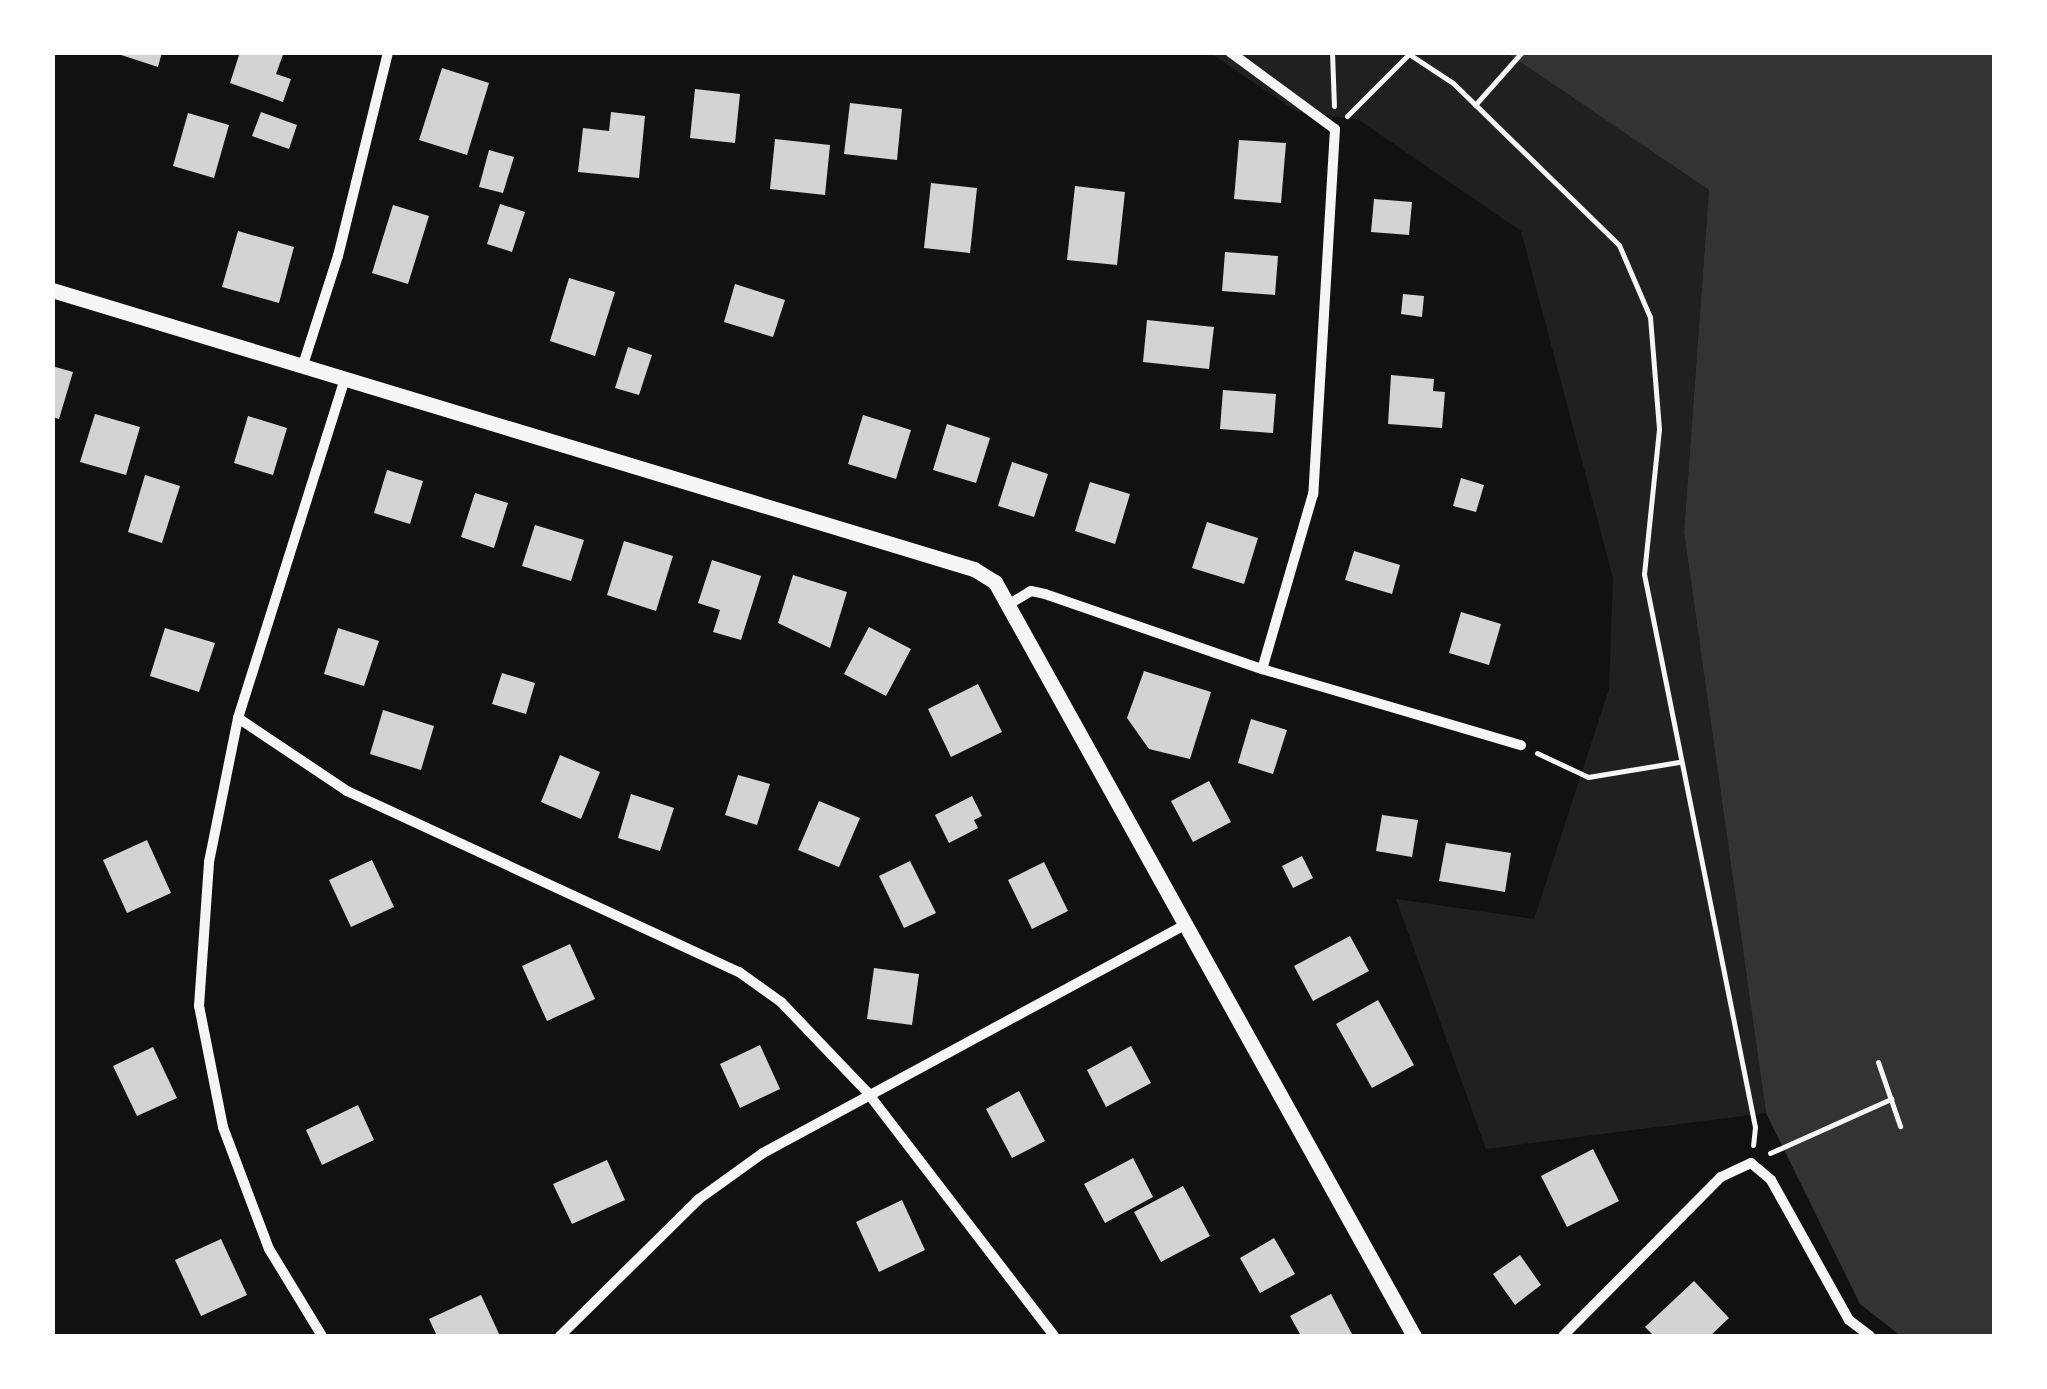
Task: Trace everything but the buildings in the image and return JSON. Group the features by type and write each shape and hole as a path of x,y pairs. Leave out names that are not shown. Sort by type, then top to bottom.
{"street":[{"path":"302,368 338,256 388,52"},
{"path":"1230,52 1335,129 1313,494 1262,668"},
{"path":"52,290 974,568 1011,603 1182,926 1414,1336"},
{"path":"322,1336 268,1249 223,1128 199,1006 209,862 238,718 344,381"},
{"path":"1011,603 1031,590 1262,668 1521,745"},
{"path":"238,718 347,791 739,972 814,1031 867,1092 1054,1336"},
{"path":"560,1336 699,1199 867,1092 1182,926"},
{"path":"1563,1336 1721,1177 1751,1162 1771,1180 1849,1320 1870,1336"}],"path":[{"path":"1332,52 1335,129"},
{"path":"1475,105 1522,52"},
{"path":"1335,129 1407,53 1475,105 1619,245 1650,317 1659,430 1644,574 1754,1127 1751,1162"},
{"path":"1521,745 1588,776 1679,762"},
{"path":"1878,1062 1900,1126"},
{"path":"1769,1154 1890,1099"}],"shaded area":[{"path":"1210,53 1507,53 1709,190 1684,532 1766,1113 1486,1149 1396,899 1534,919 1609,689 1613,578 1521,231 1359,120 1296,111"},
{"path":"1507,53 1994,53 1994,1336 1901,1336 1860,1304 1766,1113 1684,532 1709,190"}]}
